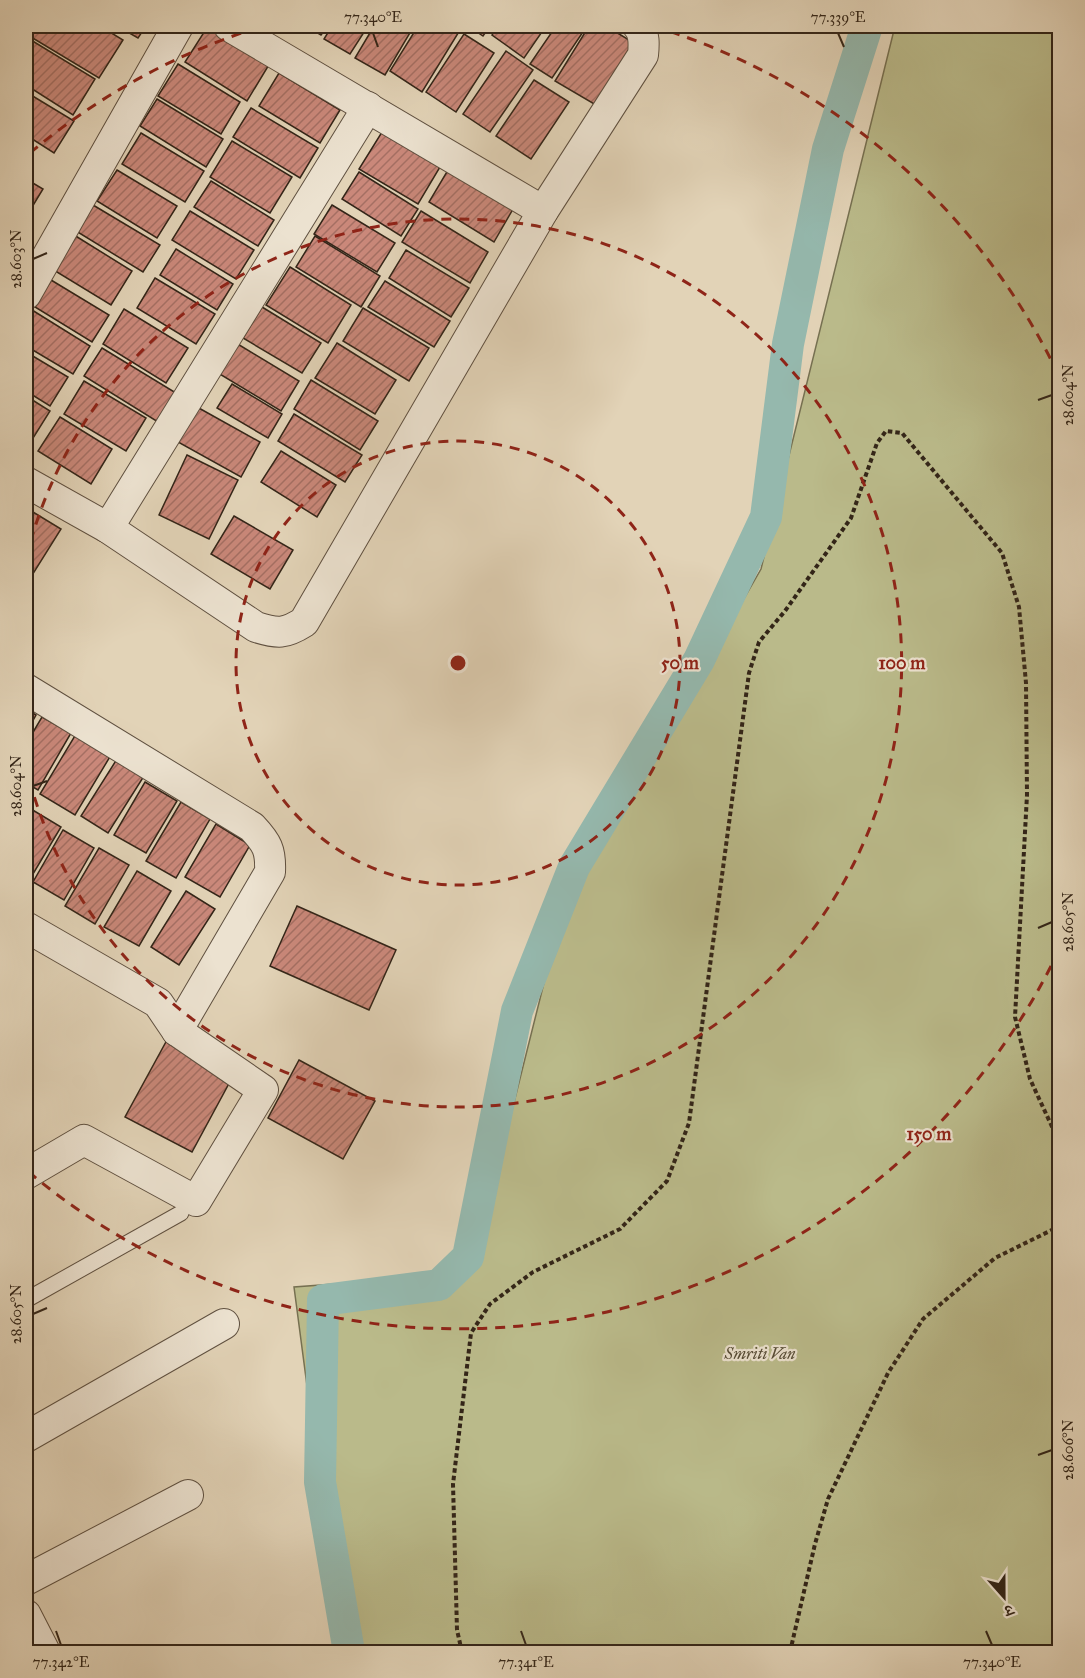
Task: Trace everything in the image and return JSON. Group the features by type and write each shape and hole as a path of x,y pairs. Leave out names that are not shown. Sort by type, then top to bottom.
{"street":[{"path":"26,294 178,26"},
{"path":"229,26 543,211"},
{"path":"26,482 108,528 256,627 273,632 289,632 304,622 543,211 643,55 644,44 641,29 638,26"},
{"path":"108,528 368,107"},
{"path":"26,689 252,827 265,841 271,856 270,872 177,1031"},
{"path":"26,1174 84,1140 196,1201 263,1090 177,1031 158,1003 28,935"},
{"path":"26,1437 224,1324"},
{"path":"26,1580 188,1495"},
{"path":"26,1615 45,1653"}],"lane":[{"path":"26,1300 181,1213"}],"path":[{"path":"462,1653 457,1630 453,1484 471,1333 490,1304 533,1272 620,1229 667,1181 689,1123 749,673 759,642 785,610 851,518 877,443 886,431 902,433 1002,553 1019,607 1026,683 1027,795 1015,1017 1030,1079 1059,1144"},
{"path":"789,1653 828,1499 888,1373 923,1319 995,1258 1059,1226"},
{"path":"1059,1469 1056,1485 1059,1536"}],"green space":[{"name":"Smriti Van","path":"895,26 1059,26 1059,1652 342,1652 294,1287 471,1274 560,919 761,569"}],"building":[{"path":"26,26 100,26 123,40 99,78 26,34"},
{"path":"117,26 146,26 138,38"},
{"path":"208,26 270,63 247,101 185,62"},
{"path":"306,26 328,26 321,35"},
{"path":"332,26 368,26 350,54 324,39"},
{"path":"374,26 414,26 385,75 355,58"},
{"path":"418,26 453,26 460,30 422,92 390,71"},
{"path":"468,26 490,26 483,36"},
{"path":"498,26 546,26 524,58 492,35"},
{"path":"556,26 587,26 552,78 530,64"},
{"path":"589,26 606,26 639,46 601,108 555,81"},
{"path":"464,34 494,53 456,112 426,92"},
{"path":"26,37 95,79 73,115 26,85"},
{"path":"506,51 533,70 490,132 463,114"},
{"path":"178,64 240,102 221,134 158,96"},
{"path":"279,73 340,110 320,143 259,106"},
{"path":"534,80 569,102 531,159 496,136"},
{"path":"26,92 74,121 54,153 26,135"},
{"path":"157,99 223,139 206,167 140,126"},
{"path":"251,108 318,148 300,178 233,137"},
{"path":"382,132 440,167 418,204 359,169"},
{"path":"141,133 204,171 185,202 122,164"},
{"path":"232,141 292,177 270,213 210,177"},
{"path":"117,170 177,206 157,238 97,201"},
{"path":"448,170 513,209 494,242 429,202"},
{"path":"359,172 418,209 401,236 342,199"},
{"path":"26,179 43,189 26,217"},
{"path":"211,181 274,220 258,246 194,207"},
{"path":"93,205 160,245 143,272 76,231"},
{"path":"332,205 395,243 377,272 314,234"},
{"path":"190,211 254,250 236,279 172,240"},
{"path":"421,211 488,252 470,283 402,242"},
{"path":"74,235 132,271 111,305 52,269"},
{"path":"315,236 380,276 361,307 296,267"},
{"path":"176,249 233,284 217,310 160,275"},
{"path":"406,250 469,288 451,317 389,278"},
{"path":"290,267 351,305 328,343 266,305"},
{"path":"155,278 215,314 196,344 137,308"},
{"path":"51,280 109,315 92,342 35,307"},
{"path":"385,281 450,321 434,347 368,307"},
{"path":"262,307 321,343 302,373 243,338"},
{"path":"363,308 429,348 409,381 343,341"},
{"path":"124,309 188,348 166,383 103,344"},
{"path":"32,310 90,346 73,374 26,346 26,321"},
{"path":"236,343 299,381 281,411 218,373"},
{"path":"337,343 396,380 375,414 315,378"},
{"path":"102,348 176,393 158,422 84,376"},
{"path":"26,352 68,377 50,406 26,391"},
{"path":"311,380 378,421 360,450 294,409"},
{"path":"84,381 146,418 126,451 64,414"},
{"path":"232,384 282,414 268,438 217,408"},
{"path":"26,396 50,411 30,443 26,440"},
{"path":"197,407 260,442 241,477 178,442"},
{"path":"294,414 362,455 345,482 278,441"},
{"path":"60,417 112,449 91,484 38,451"},
{"path":"281,451 336,485 317,517 261,482"},
{"path":"187,455 238,480 209,539 159,515"},
{"path":"28,509 61,529 26,585 26,513"},
{"path":"234,516 293,550 270,589 211,554"},
{"path":"26,709 36,715 26,733"},
{"path":"42,717 71,733 38,790 26,783 26,744"},
{"path":"76,734 111,755 75,815 40,794"},
{"path":"117,759 144,776 108,833 81,816"},
{"path":"145,782 177,801 146,853 114,835"},
{"path":"181,802 210,819 176,878 146,861"},
{"path":"26,806 61,827 30,879 26,877"},
{"path":"216,824 250,845 220,897 185,877"},
{"path":"63,830 94,848 64,900 33,882"},
{"path":"99,848 129,865 95,924 65,906"},
{"path":"137,871 171,891 139,946 104,927"},
{"path":"186,891 215,909 179,965 151,947"},
{"path":"297,906 396,950 369,1010 270,966"},
{"path":"167,1040 233,1076 192,1152 125,1117"},
{"path":"299,1060 375,1101 343,1159 268,1118"}],"waterway":[{"path":"349,1652 320,1482 323,1300 439,1285 468,1257 517,1011 574,867 699,660 766,517 788,344 828,149 867,26"}]}
